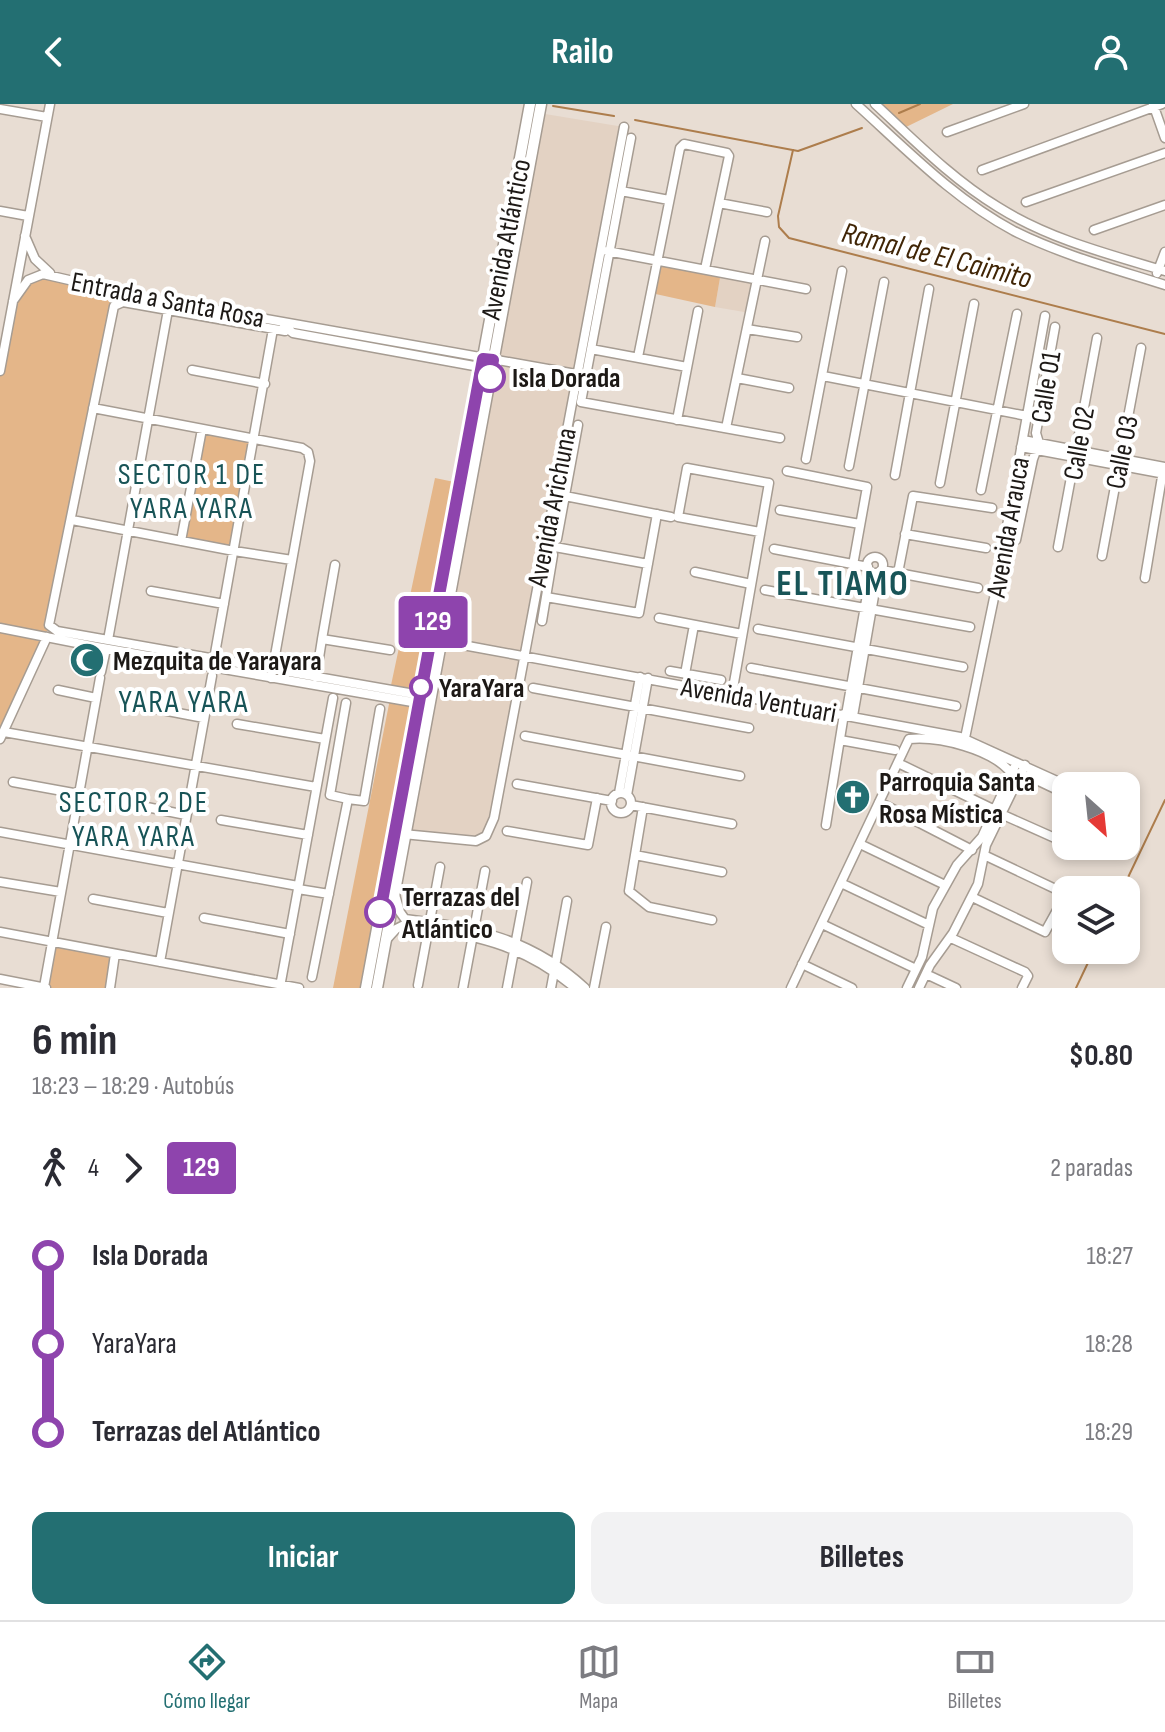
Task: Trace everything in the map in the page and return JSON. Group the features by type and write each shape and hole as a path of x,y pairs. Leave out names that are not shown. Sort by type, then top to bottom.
{"main road":[{"name":"Avenida Atlántico","path":"366,988 441,641 530,104"},
{"name":"Avenida Atlántico","path":"377,988 395,894 419,699 541,104"}],"street":[{"path":"0,371 50,104"},
{"path":"856,104 944,183 1001,223 1044,245 1165,285"},
{"path":"875,104 950,172 998,207 1061,238 1162,270"},
{"path":"947,132 1024,104"},
{"path":"982,170 1156,105 1165,138"},
{"path":"0,109 47,117"},
{"name":"Avenida Arichuna","path":"400,834 463,842 483,838 494,818 624,127"},
{"path":"631,138 581,402 780,438"},
{"path":"638,357 680,148 684,144 729,156 705,269"},
{"path":"1026,202 1165,153"},
{"path":"621,191 669,200"},
{"path":"719,203 767,212"},
{"path":"1094,230 1165,205"},
{"path":"0,211 28,216"},
{"path":"25,233 35,259 55,275"},
{"path":"726,428 765,241"},
{"path":"600,250 806,289"},
{"path":"1155,281 1162,270 1165,252"},
{"path":"806,459 842,271"},
{"path":"13,301 23,285 33,277 55,275"},
{"name":"Entrada a Santa Rosa","path":"55,275 97,288 281,322 293,333 338,336 487,364 576,374"},
{"path":"849,466 884,282"},
{"path":"895,475 929,289"},
{"path":"285,331 123,302 114,306 49,625 57,631 107,644 419,699"},
{"path":"940,483 974,304"},
{"path":"0,979 46,988 168,310"},
{"path":"677,420 698,311"},
{"path":"0,314 10,315"},
{"path":"981,490 1017,314"},
{"name":"Avenida Arauca","path":"965,738 1045,316"},
{"name":"Calle 01","path":"1016,540 1038,447 1036,433 1055,327"},
{"path":"214,659 273,329"},
{"path":"747,329 797,337"},
{"name":"Calle 02","path":"1058,547 1097,338"},
{"name":"Calle 03","path":"1102,556 1141,348"},
{"path":"591,349 687,367"},
{"path":"192,370 265,384"},
{"path":"823,376 1027,416"},
{"path":"737,378 789,388"},
{"path":"93,408 302,448 310,455 272,674"},
{"path":"557,539 578,425"},
{"path":"181,541 202,429"},
{"path":"1022,444 1164,469 1145,578"},
{"path":"732,694 769,483 687,468 678,517 760,532"},
{"path":"787,471 867,487 853,565"},
{"path":"565,496 671,517"},
{"path":"898,573 913,496 992,508"},
{"path":"780,510 860,524"},
{"path":"546,597 639,613 657,514"},
{"path":"72,520 292,560"},
{"path":"905,534 986,548"},
{"path":"544,545 648,564"},
{"path":"774,549 978,588"},
{"path":"542,621 553,555"},
{"path":"316,677 335,565"},
{"path":"826,825 874,570"},
{"path":"695,572 751,584"},
{"path":"765,590 970,627"},
{"path":"151,591 224,604"},
{"path":"659,618 742,634"},
{"path":"685,674 694,625"},
{"path":"0,628 214,659 272,674 316,677 419,699"},
{"path":"758,629 963,667"},
{"path":"47,637 2,736 88,747 316,787"},
{"path":"322,639 390,650"},
{"name":"Avenida Ventuari","path":"441,641 965,738 1052,778"},
{"path":"751,668 956,706"},
{"path":"670,671 721,680"},
{"path":"160,962 212,676"},
{"path":"631,805 627,810 618,812 613,808 629,756 644,678"},
{"path":"533,688 749,728"},
{"path":"58,690 96,698"},
{"path":"280,986 333,698"},
{"path":"346,703 330,795 348,799 364,801 380,709"},
{"path":"131,704 204,718"},
{"path":"237,724 325,739"},
{"path":"525,736 740,776"},
{"path":"791,988 911,738 964,745 1003,764 1011,773"},
{"path":"840,740 895,750"},
{"path":"898,763 1052,837"},
{"path":"998,812 1011,773 1020,763"},
{"path":"907,988 922,955 933,908 957,865 985,838 1020,763"},
{"path":"1028,776 1052,787"},
{"path":"13,782 79,794"},
{"path":"517,784 597,798 619,796 631,805 732,824"},
{"path":"507,831 588,845 597,798"},
{"path":"312,977 348,799"},
{"path":"112,800 186,815"},
{"path":"879,802 972,850"},
{"path":"643,807 629,891 649,907 712,920"},
{"path":"221,820 308,835"},
{"path":"0,832 329,894"},
{"path":"919,988 933,960 951,938 980,880 985,838"},
{"path":"860,844 945,885"},
{"path":"635,855 722,872"},
{"path":"984,855 1052,887"},
{"path":"418,985 440,867"},
{"path":"463,988 485,871"},
{"path":"0,882 61,892"},
{"path":"507,988 527,882"},
{"path":"841,883 929,925"},
{"path":"395,894 404,922"},
{"path":"972,897 1045,932 1052,922"},
{"path":"93,899 168,913"},
{"path":"551,988 567,901"},
{"path":"204,918 290,934"},
{"path":"404,922 473,932 515,945 585,988"},
{"path":"386,940 404,922"},
{"path":"822,924 916,969"},
{"path":"594,988 606,927"},
{"path":"0,932 299,988"},
{"path":"951,938 1025,972 1028,976 1022,988"},
{"path":"110,988 115,954"},
{"path":"922,955 933,960"},
{"path":"802,964 852,988"},
{"path":"555,968 575,988"},
{"path":"926,974 956,988"}],"shaded area":[{"path":"875,104 953,104 902,129"},
{"path":"539,113 624,127 494,818 483,838 406,835"},
{"path":"657,260 721,272 715,307 651,293"},
{"path":"721,272 757,279 750,313 715,307"},
{"path":"38,275 117,291 46,637 0,739 0,371 13,301"},
{"path":"202,429 255,439 234,551 181,541"},
{"path":"435,478 459,483 366,988 333,988 390,699 271,678 273,670 390,690"},
{"path":"53,942 115,954 110,988 47,988"}],"waterway":[{"path":"899,113 920,104"},
{"path":"553,106 614,116"},
{"path":"635,120 798,151 862,128"},
{"name":"Ramal de El Caimito","path":"793,150 778,216 779,227 789,238 1165,334"},
{"path":"1129,876 1165,800"},
{"path":"1076,988 1087,964"}],"bus line":[{"name":"129","path":"380,912 483,359 493,360 490,377"}],"place":[{"name":"Isla Dorada","path":"490,377"},
{"name":"Mezquita de Yarayara","path":"87,660"},
{"name":"YaraYara","path":"421,687"},
{"name":"Parroquia Santa Rosa Mística","path":"853,797"},
{"name":"Terrazas del Atlántico","path":"380,912"}],"district":[{"name":"SECTOR 1 DE YARA YARA","path":"192,491"},
{"name":"EL TIAMO","path":"843,582"},
{"name":"YARA YARA","path":"184,701"},
{"name":"SECTOR 2 DE YARA YARA","path":"134,819"}]}
